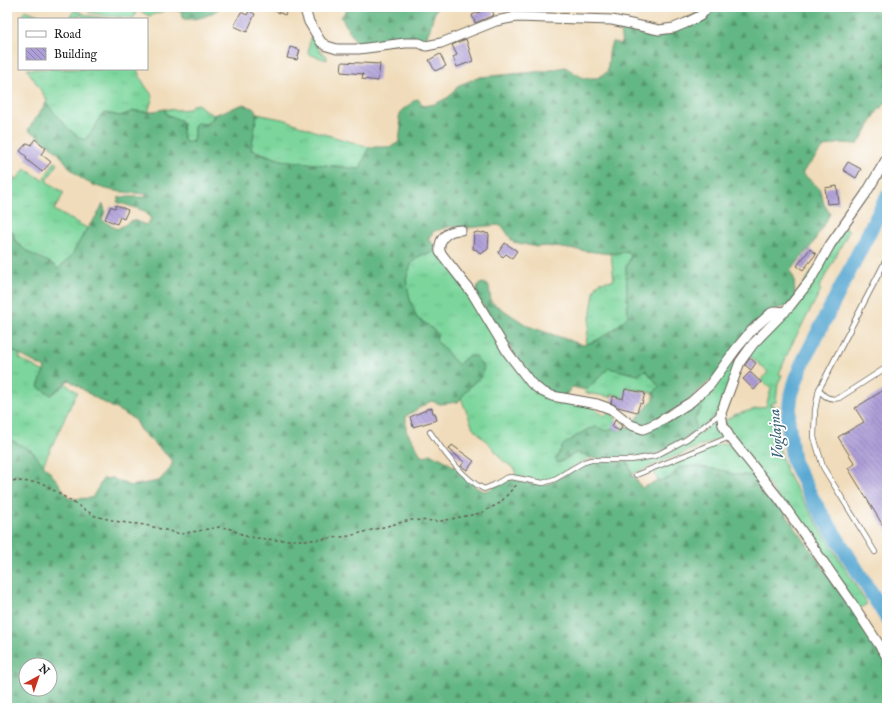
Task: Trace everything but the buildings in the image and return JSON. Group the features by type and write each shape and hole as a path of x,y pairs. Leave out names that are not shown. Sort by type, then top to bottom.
{"street":[{"path":"304,7 309,22 321,42 327,46 337,49 359,49 405,43 419,43 426,46 441,42 496,21 516,17 612,20 659,30 674,28 686,23 700,16 708,7"},
{"path":"887,158 865,195 830,245 811,279 785,312 745,354 740,362 721,413 723,425 730,437 780,500 850,600 887,657"},
{"path":"461,230 452,230 448,232 443,238 440,252 472,293 508,353 531,383 541,391 552,396 597,404 611,409 631,425 643,429 657,423 691,402 710,385 751,331 771,313 776,311 785,312"}],"lane":[{"path":"874,552 823,467 814,437 815,410 819,389 887,258"},
{"path":"819,389 826,398 839,398 887,367"},
{"path":"430,432 457,467 477,486 484,489 511,477 543,483 555,479 584,462 591,460 631,460 655,456 687,439 721,413"},
{"path":"636,475 730,437"}],"path":[{"path":"7,480 42,483 95,516 120,522 145,525 181,534 219,527 228,528 248,537 276,540 314,540 349,536 410,520 441,521 481,513 500,503 514,487 527,480"}],"green space":[{"path":"90,7 182,7 181,11 167,10 149,16 142,12 136,11 134,18 107,16 88,12"},
{"path":"182,7 221,7 204,17 184,19 181,11"},
{"path":"349,7 437,7 430,29 423,41 358,46 341,17"},
{"path":"710,7 887,7 887,102 877,112 858,144 841,143 824,147 802,173 819,188 824,204 830,214 812,245 790,271 794,278 795,297 787,306 771,311 718,373 685,404 643,428 633,423 654,399 654,393 659,386 646,370 638,375 609,368 586,390 572,387 565,396 554,395 532,382 476,295 478,285 483,283 489,286 491,302 528,326 583,345 596,341 616,328 628,316 626,267 631,256 627,251 611,254 546,246 537,247 513,242 503,227 498,225 466,228 453,226 434,231 428,239 436,247 434,251 428,254 423,254 412,262 406,279 410,300 417,318 438,334 436,340 458,365 468,356 475,356 484,368 481,377 472,384 458,402 440,404 431,401 406,416 406,430 422,457 431,454 442,459 456,468 477,488 483,491 489,490 504,480 510,479 546,485 590,461 627,461 632,474 642,488 658,481 670,478 678,468 694,466 725,471 731,474 759,476 887,658 887,708 7,708 7,438 32,451 58,482 69,499 92,498 103,479 112,478 130,486 159,481 170,469 173,461 140,430 134,419 94,397 69,380 51,395 38,387 45,368 7,348 7,231 9,230 14,233 14,240 24,249 58,269 70,258 103,204 105,211 102,220 117,229 133,220 146,225 151,219 145,211 117,202 119,197 146,197 146,194 110,190 85,181 75,174 51,146 28,130 46,103 74,134 85,140 95,127 101,115 105,113 120,116 134,111 148,112 165,109 166,114 183,123 182,132 185,142 193,142 194,127 197,123 208,124 214,115 244,104 256,110 257,114 251,150 281,160 360,169 369,147 391,147 399,142 401,127 399,118 401,111 415,100 418,99 423,106 435,104 449,97 459,85 480,77 546,71 565,67 583,78 597,78 607,72 612,42 622,44 620,32 621,24 660,32"},
{"path":"25,10 46,18 21,18"},
{"path":"75,10 87,15 105,18 84,18 80,15 74,17 70,16"},
{"path":"312,35 319,50 327,57 327,60 308,54 310,38"},
{"path":"28,70 138,70 153,97 148,112 134,111 120,116 105,113 101,115 95,127 85,140 74,134 69,129 46,103 47,100"},
{"path":"198,104 206,111 214,115 203,125 194,127 193,142 185,142 182,132 183,123 166,114 165,109 190,109 192,105"},
{"path":"257,114 286,120 317,132 369,147 360,169 281,160 251,149"},
{"path":"55,161 58,164 46,181 64,193 54,210 87,228 70,258 58,269 51,263 28,252 20,246 9,230 7,231 7,172 16,180 25,169 43,180"},
{"path":"844,227 849,231 819,288 821,290 791,346 779,374 782,375 778,384 776,402 770,406 778,406 776,424 778,443 783,462 790,479 867,604 859,609 736,440 725,421 734,415 766,406 771,389 761,380 768,372 747,353 777,321"},
{"path":"434,251 441,256 461,281 529,384 595,406 594,409 605,416 609,411 616,418 613,428 607,431 597,427 588,429 573,438 559,463 576,453 586,455 589,458 551,479 541,481 515,476 516,470 502,460 493,448 473,428 461,398 472,384 481,377 468,356 458,365 436,340 429,326 417,318 410,300 406,279 412,262 423,254 430,254"},
{"path":"627,251 631,256 626,267 628,316 604,337 586,344 594,292 597,285 600,282 614,280 611,254"},
{"path":"769,316 774,318 751,342 716,415 696,432 693,403"},
{"path":"7,348 21,354 19,358 44,372 38,387 51,395 66,384 77,392 43,465 32,451 7,438"},
{"path":"609,368 638,375 645,370 660,386 654,393 627,388 624,398 612,394 611,397 585,393 586,390"},
{"path":"693,403 702,408 695,419 696,432 661,452 641,458 626,459 589,458 586,455 576,453 558,463 555,460 563,445 588,429 597,427 607,431 613,428 620,431 625,426 643,431"},
{"path":"718,420 720,421 723,432 720,438 632,474 627,461 651,459 667,454 682,446"},
{"path":"724,443 731,444 759,476 731,474 725,471 694,466 678,468 670,478 658,481 654,471 698,451"}],"waterway":[{"name":"Voglajna","path":"887,197 801,366 791,395 788,420 793,461 814,502 887,618"}]}
